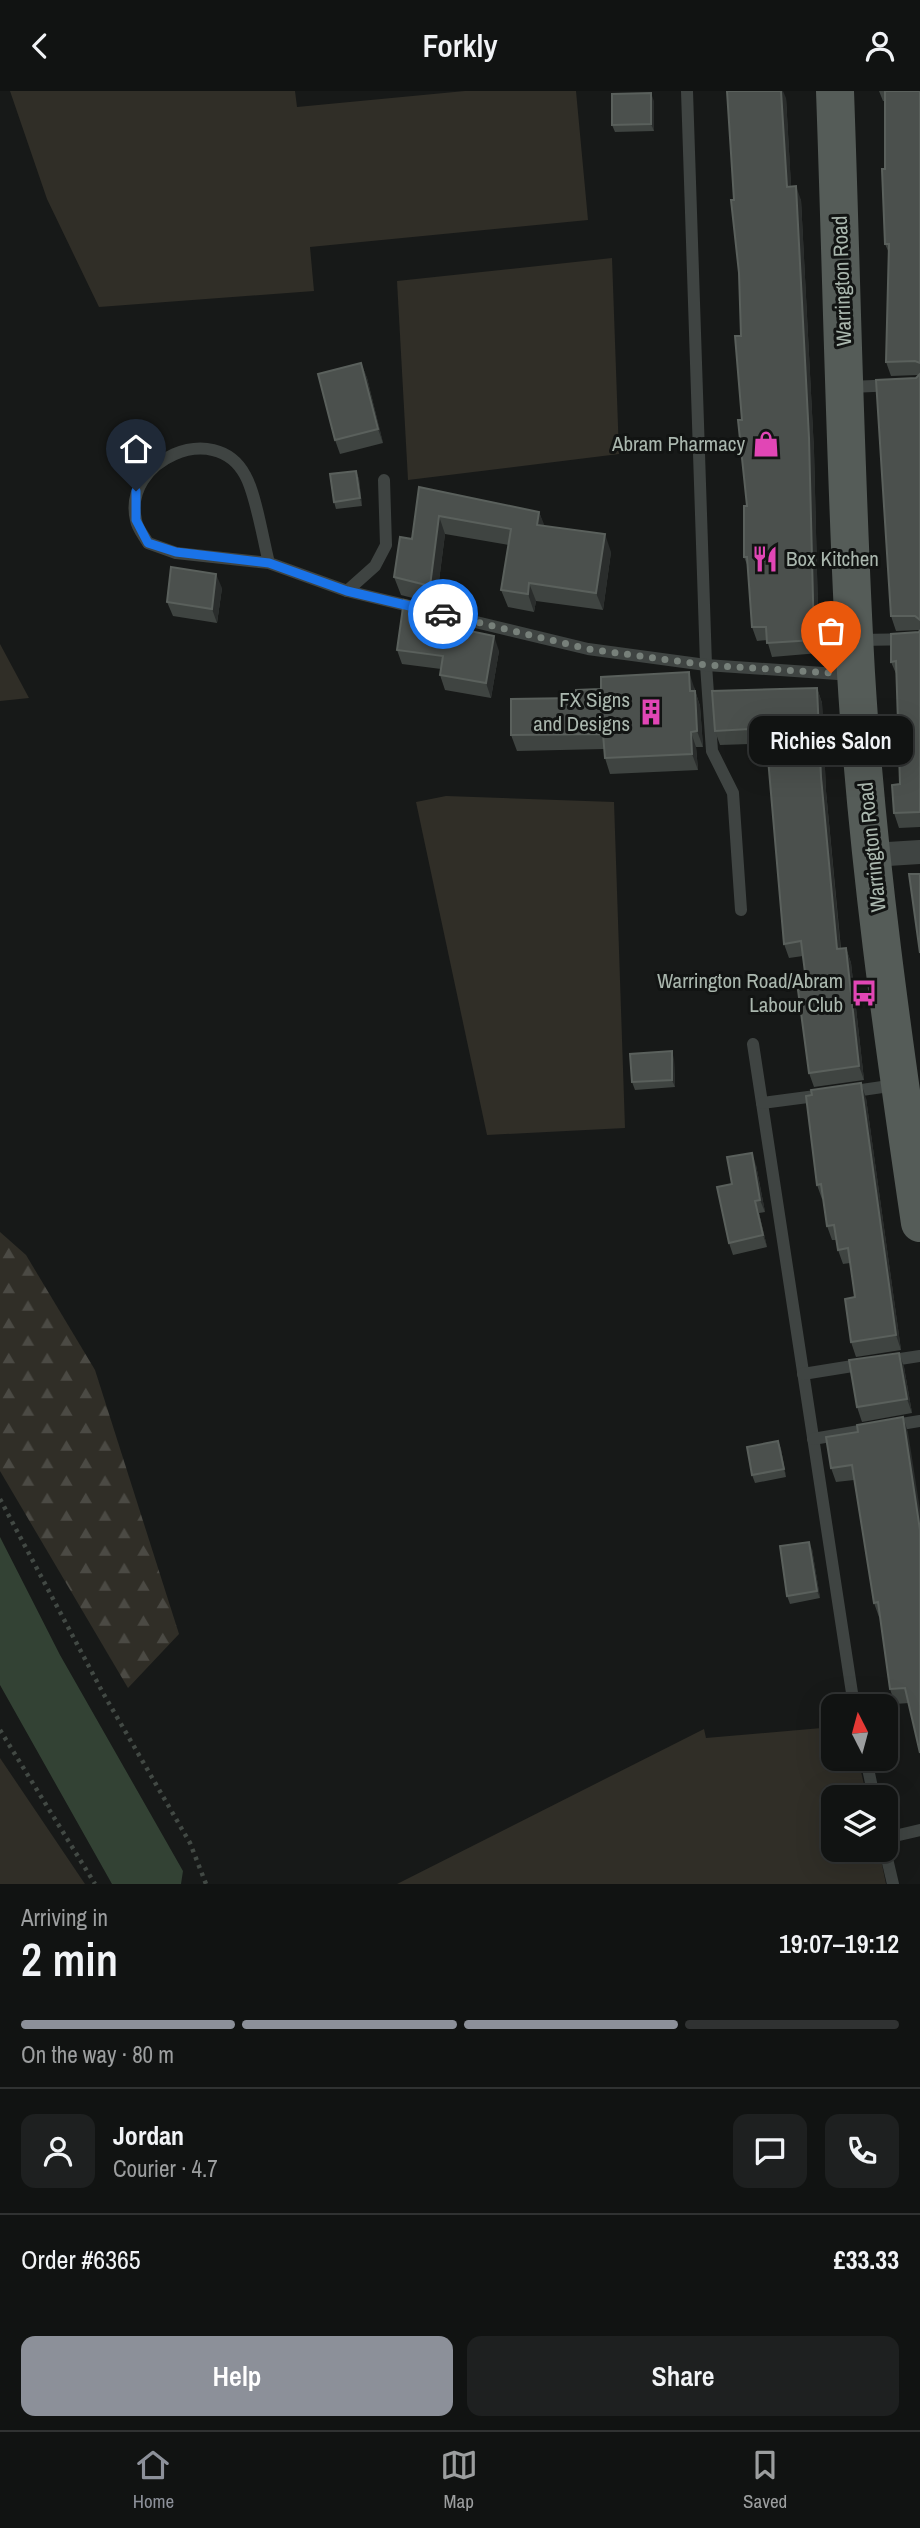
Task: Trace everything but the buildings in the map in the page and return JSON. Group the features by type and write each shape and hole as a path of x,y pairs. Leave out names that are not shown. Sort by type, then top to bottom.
{"main road":[{"name":"Warrington Road","path":"835,91 855,657 872,855 920,1223"}],"street":[{"path":"872,855 920,852"}],"lane":[{"path":"687,91 706,665 712,751 733,793 741,910"},
{"path":"846,387 920,384"},
{"path":"269,563 245,475 227,455 209,447 187,450 166,458 149,469 136,491 136,520 148,543 176,552 269,563 347,591 588,649 706,665 855,657 920,639"},
{"path":"347,591 376,566 386,545 384,480"},
{"path":"753,1044 852,1694"},
{"path":"762,1103 900,1084"},
{"path":"803,1374 920,1356"},
{"path":"813,1439 920,1421"},
{"path":"898,1835 920,1830"},
{"path":"888,1862 894,1884"}],"path":[{"path":"0,1499 103,1693 190,1843 206,1884"},
{"path":"0,1730 95,1884"}],"green space":[{"path":"10,91 295,91 297,107 465,91 576,91 588,220 310,247 314,291 99,307 47,199"},
{"path":"612,258 619,454 408,480 397,281"},
{"path":"0,644 29,698 0,701"},
{"path":"446,796 614,802 625,1128 487,1135 416,802"},
{"path":"0,1232 26,1255 95,1370 179,1634 128,1688 0,1471"},
{"path":"821,1728 821,1771 861,1771 864,1785 821,1785 821,1862 881,1862 886,1884 397,1884 704,1729 706,1738"},
{"path":"0,1758 85,1884 0,1884"}],"shaded area":[{"path":"0,1537 60,1655 183,1871 181,1884 112,1884 0,1685"}],"way so far":[{"path":"443,614 588,649 706,665 831,673"}],"place":[{"name":"Abram Pharmacy","path":"766,444"},
{"name":"Box Kitchen","path":"765,559"},
{"name":"Richies Salon","path":"831,673"},
{"name":"FX Signs and Designs","path":"651,712"},
{"name":"Warrington Road/Abram Labour Club","path":"864,993"}],"route":[{"path":"136,491 136,520 148,543 176,552 269,563 347,591 443,614"}]}
